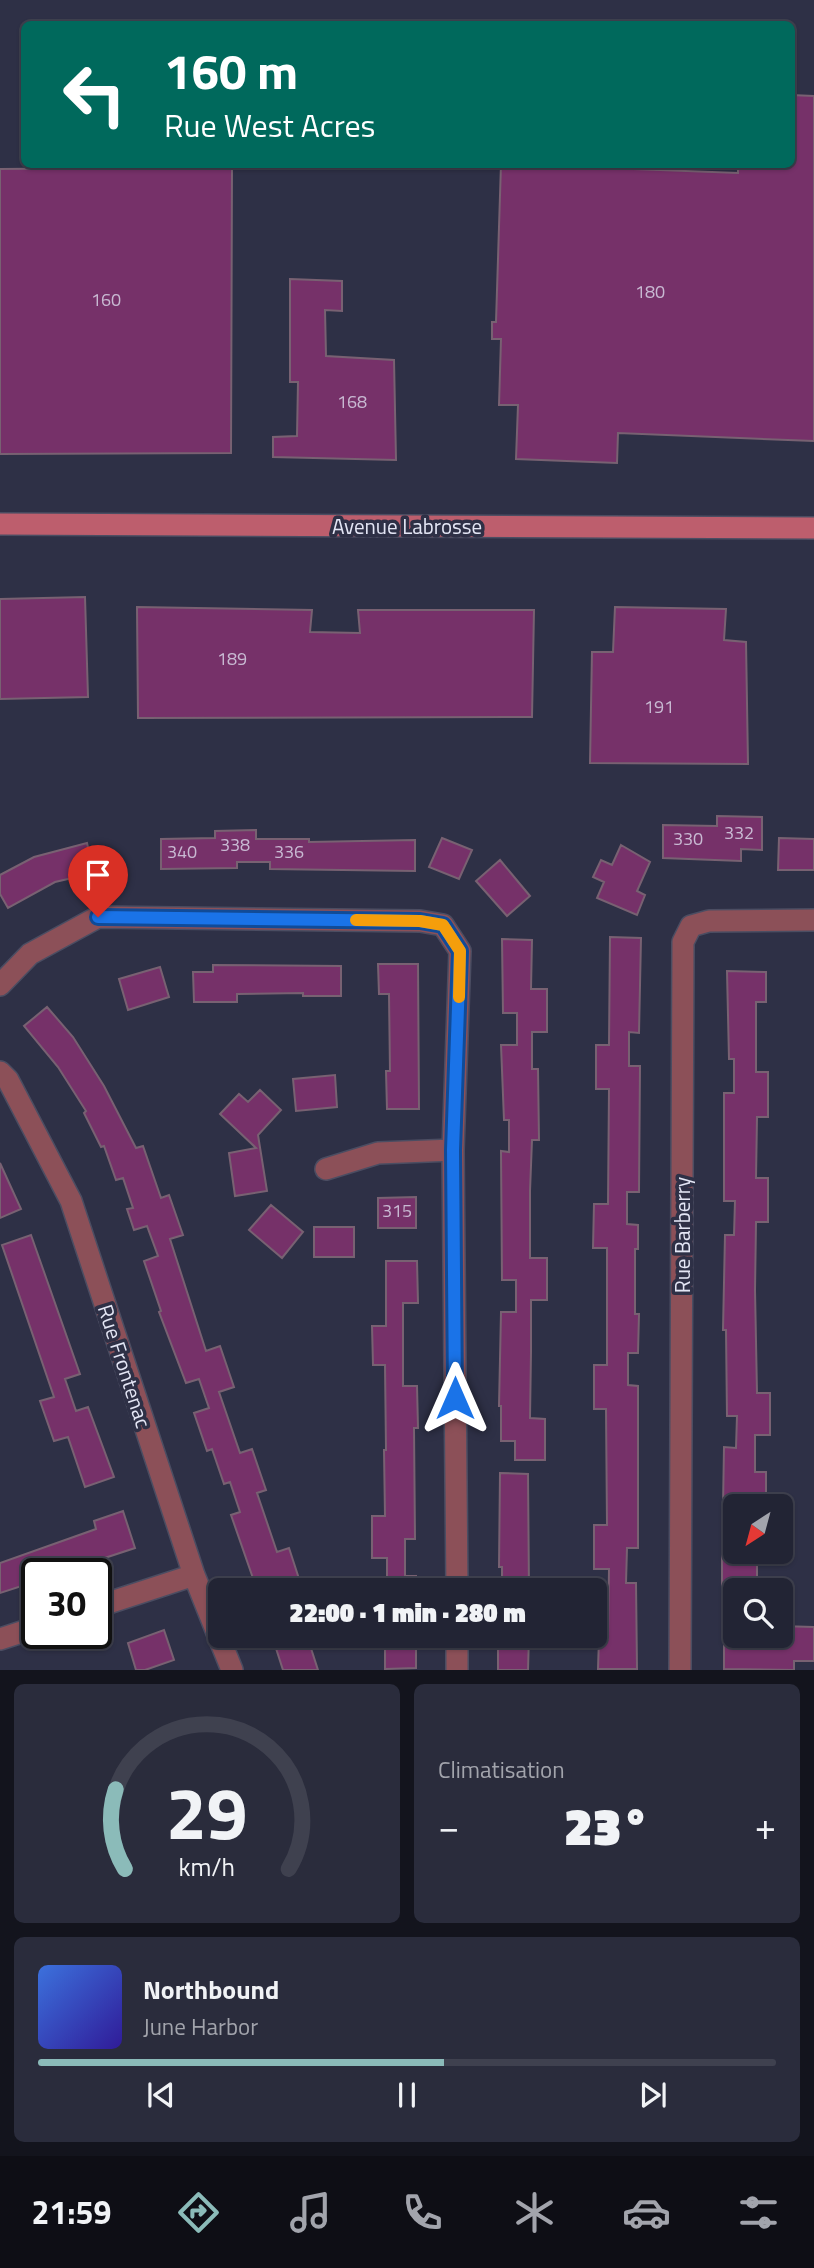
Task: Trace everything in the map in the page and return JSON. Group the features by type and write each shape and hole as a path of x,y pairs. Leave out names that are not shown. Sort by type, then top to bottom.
{"street":[{"name":"Avenue Labrosse","path":"0,524 814,528"},
{"path":"0,985 30,954 98,917 420,921 443,925 460,951 453,1150 457,1578"},
{"name":"Rue Barberry","path":"680,1670 683,942 691,926 709,921 814,920"},
{"name":"Rue Frontenac","path":"0,1072 8,1080 71,1201 194,1574 232,1670"},
{"path":"326,1169 378,1153 453,1150"},
{"path":"112,1602 194,1574"},
{"path":"0,1639 21,1632"},
{"path":"457,1648 457,1670"}],"building":[{"path":"795,95 814,96 814,441 618,433 617,463 516,459 518,405 499,405 501,339 492,339 492,322 496,322 501,168 606,168 738,173 738,168 795,168"},
{"path":"232,168 231,453 0,454 0,169"},
{"path":"290,279 342,281 342,311 325,310 326,356 394,360 396,460 273,457 273,437 297,436 298,382 290,382"},
{"path":"85,597 88,697 0,699 0,599"},
{"path":"137,607 312,610 310,632 360,633 358,610 534,610 532,717 138,718"},
{"path":"615,607 726,609 724,640 746,642 748,764 590,763 592,652 613,652"},
{"path":"717,816 762,817 762,850 741,849 741,861 663,858 663,825 717,826"},
{"path":"256,830 256,839 309,839 309,842 415,840 415,871 270,869 270,862 237,862 237,868 161,869 161,839 215,838 215,831"},
{"path":"442,838 472,850 459,879 429,867"},
{"path":"779,838 814,839 814,870 778,870"},
{"path":"87,843 94,873 55,882 8,908 0,894 0,875 34,857"},
{"path":"621,845 650,862 637,891 645,895 637,915 597,898 604,882 593,877 601,860 612,865"},
{"path":"500,860 530,896 507,916 476,881"},
{"path":"610,937 641,938 639,1033 629,1032 629,1066 640,1066 639,1192 627,1192 627,1224 638,1225 638,1249 635,1249 635,1314 639,1314 638,1353 628,1353 628,1385 638,1386 638,1548 627,1548 626,1583 636,1583 637,1669 598,1669 599,1648 607,1648 608,1639 609,1569 594,1569 594,1525 607,1525 606,1409 594,1409 594,1365 607,1365 607,1248 593,1248 594,1204 608,1204 609,1089 596,1089 596,1045 609,1045"},
{"path":"502,939 532,940 531,989 547,989 547,1032 532,1032 532,1069 538,1069 539,1140 532,1140 530,1191 530,1258 547,1258 547,1300 531,1300 530,1418 545,1419 545,1460 515,1460 515,1441 501,1441 501,1312 516,1312 516,1280 502,1280 501,1151 509,1152 509,1120 504,1120 501,1045 517,1045 517,1013 503,1013"},
{"path":"378,964 418,964 419,1109 387,1109 386,1071 390,1071 389,994 379,994"},
{"path":"213,965 341,966 341,996 303,996 303,993 237,994 237,1002 194,1002 193,972 213,972"},
{"path":"160,967 169,997 128,1010 119,979"},
{"path":"727,971 766,972 766,1002 756,1002 756,1072 768,1072 768,1117 757,1117 756,1178 768,1178 768,1222 756,1222 755,1290 757,1393 770,1393 770,1435 755,1435 755,1472 766,1472 766,1494 723,1494 724,1447 736,1448 737,1416 727,1416 726,1330 723,1330 725,1235 734,1235 735,1201 724,1201 724,1093 734,1093 734,1059 729,1059"},
{"path":"47,1007 73,1037 104,1086 136,1148 143,1146 161,1198 169,1195 183,1235 170,1239 206,1351 220,1346 234,1387 219,1392 240,1453 252,1449 266,1490 257,1493 277,1552 289,1548 299,1578 253,1578 231,1515 240,1512 230,1482 224,1484 212,1449 207,1451 194,1413 209,1408 199,1379 186,1383 159,1312 161,1311 144,1261 158,1256 147,1226 134,1230 127,1209 133,1208 123,1178 116,1180 104,1146 101,1147 84,1113 86,1111 58,1067 24,1026"},
{"path":"335,1075 337,1107 296,1111 293,1079"},
{"path":"260,1090 281,1110 258,1135 267,1191 235,1196 229,1153 256,1148 220,1114 239,1094 248,1102"},
{"path":"0,1163 21,1209 0,1218"},
{"path":"416,1197 416,1228 378,1228 378,1198"},
{"path":"271,1205 303,1232 282,1258 249,1230"},
{"path":"314,1227 354,1227 354,1257 314,1257"},
{"path":"31,1235 80,1374 65,1379 76,1411 88,1407 114,1477 85,1487 68,1437 54,1441 40,1401 54,1397 2,1245"},
{"path":"386,1261 417,1261 418,1303 403,1303 403,1386 417,1386 418,1428 414,1428 415,1539 405,1539 405,1576 416,1578 387,1578 387,1558 372,1558 372,1516 385,1516 386,1450 385,1365 373,1365 372,1326 386,1326"},
{"path":"500,1473 528,1474 529,1578 502,1578 502,1567 499,1567"},
{"path":"123,1511 135,1548 105,1558 21,1558 21,1586 0,1593 0,1563 96,1529 94,1521"},
{"path":"722,1555 723,1564 757,1564 757,1578 723,1578 722,1591"},
{"path":"793,1626 814,1627 814,1661 794,1661 794,1670 724,1669 724,1648 793,1648"},
{"path":"164,1630 174,1660 145,1670 136,1670 128,1643"},
{"path":"276,1648 311,1648 318,1670 283,1670"},
{"path":"385,1648 416,1648 416,1668 385,1669"},
{"path":"498,1648 529,1648 528,1670 498,1670"}],"slow traffic":[{"path":"356,920 420,921 443,925 460,951 459,997"}],"route":[{"path":"98,917 420,921 443,925 460,951 453,1150 455,1398"}]}
